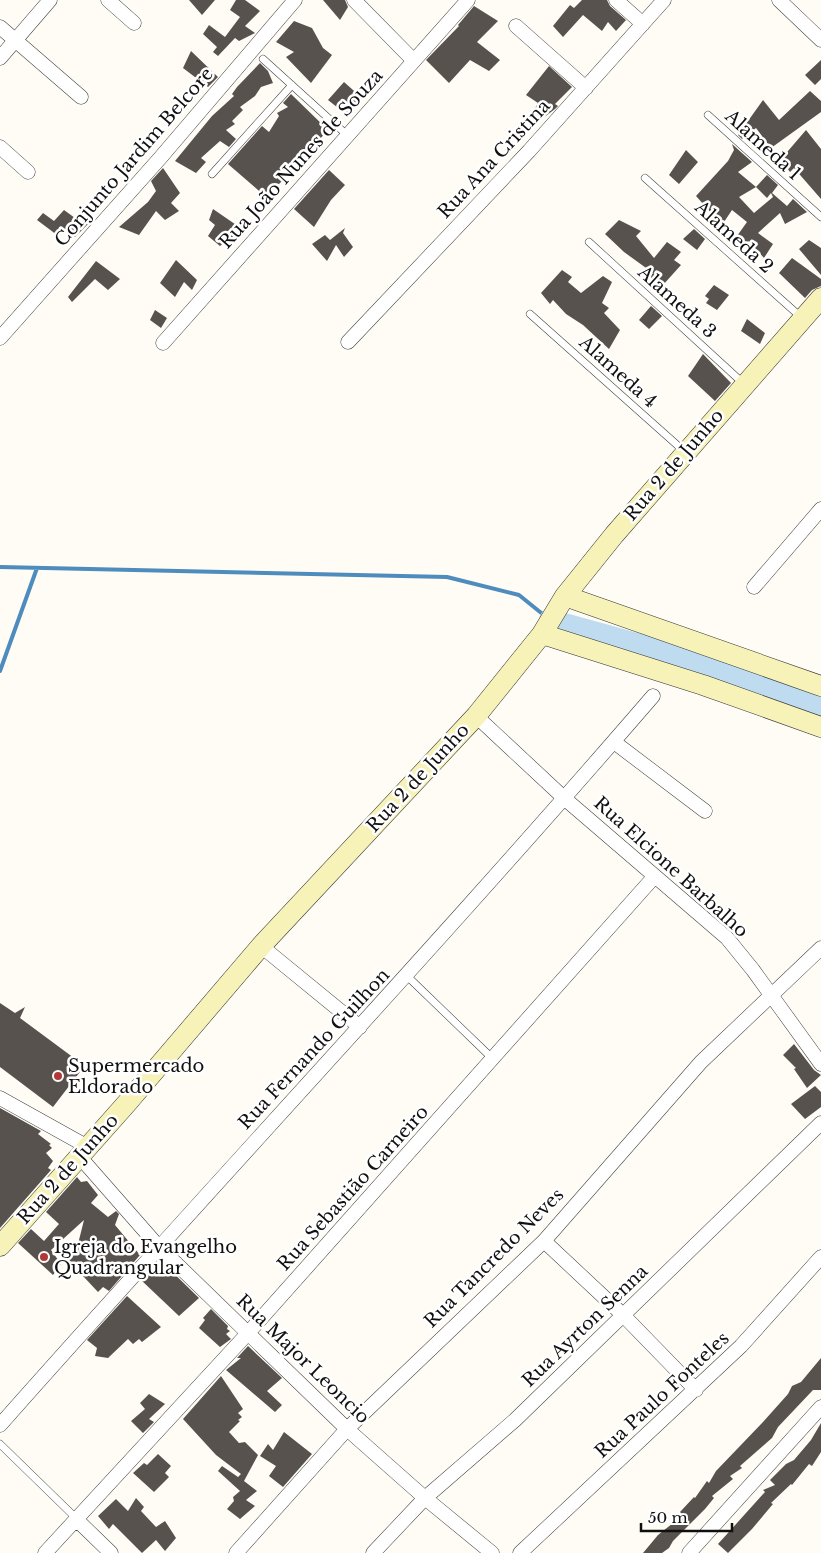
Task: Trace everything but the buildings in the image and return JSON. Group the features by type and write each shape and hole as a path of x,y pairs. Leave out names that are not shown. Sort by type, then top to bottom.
{"street":[{"path":"0,58 50,0"},
{"path":"108,0 134,23"},
{"name":"Conjunto Jardim Belcore","path":"0,338 162,157 295,0"},
{"path":"354,0 414,61"},
{"name":"Rua João Nunes de Souza","path":"163,343 468,0"},
{"path":"616,0 643,24"},
{"name":"Rua Ana Cristina","path":"348,342 529,151 664,0"},
{"path":"779,0 821,40"},
{"path":"516,26 586,88"},
{"path":"0,27 81,97"},
{"path":"0,147 28,172"},
{"name":"Rua 2 de Junho","path":"0,1246 84,1152 261,946 476,716 542,634 565,596 685,452 821,298"},
{"path":"754,587 821,509"},
{"path":"565,596 821,686"},
{"path":"542,634 703,685 821,727"},
{"name":"Rua Fernando Guilhon","path":"0,1425 158,1246 407,976 653,696"},
{"name":"Rua Elcione Barbalho","path":"476,716 564,798 727,938 821,1064"},
{"path":"614,742 705,811"},
{"name":"Rua Sebastião Carneiro","path":"45,1553 249,1332 494,1060 654,877"},
{"path":"261,946 360,1027"},
{"name":"Rua Tancredo Neves","path":"236,1553 347,1429 544,1241 701,1062 821,948"},
{"name":"Rua Major Leoncio","path":"0,1098 84,1152 158,1246 249,1332 347,1429 425,1498 492,1553"},
{"name":"Rua Ayrton Senna","path":"373,1553 425,1498 515,1420 821,1123"},
{"path":"544,1241 623,1315 696,1390"},
{"name":"Rua Paulo Fonteles","path":"520,1553 741,1346 821,1257"},
{"path":"689,1553 821,1407"},
{"path":"77,1520 111,1553"}],"lane":[{"path":"263,59 347,135"},
{"path":"212,174 292,85"},
{"name":"Alameda 1","path":"708,115 821,217"},
{"name":"Alameda 2","path":"645,178 802,318"},
{"name":"Alameda 3","path":"589,242 744,384"},
{"name":"Alameda 4","path":"530,314 685,452"},
{"path":"407,976 494,1060"},
{"path":"0,1444 77,1520"}],"waterway":[{"path":"0,567 447,577 519,595 545,616"},
{"path":"0,671 37,568"},
{"path":"550,620 684,657 821,709"}],"place":[{"name":"Supermercado Eldorado","path":"58,1076"},
{"name":"Igreja do Evangelho Quadrangular","path":"44,1257"}]}
